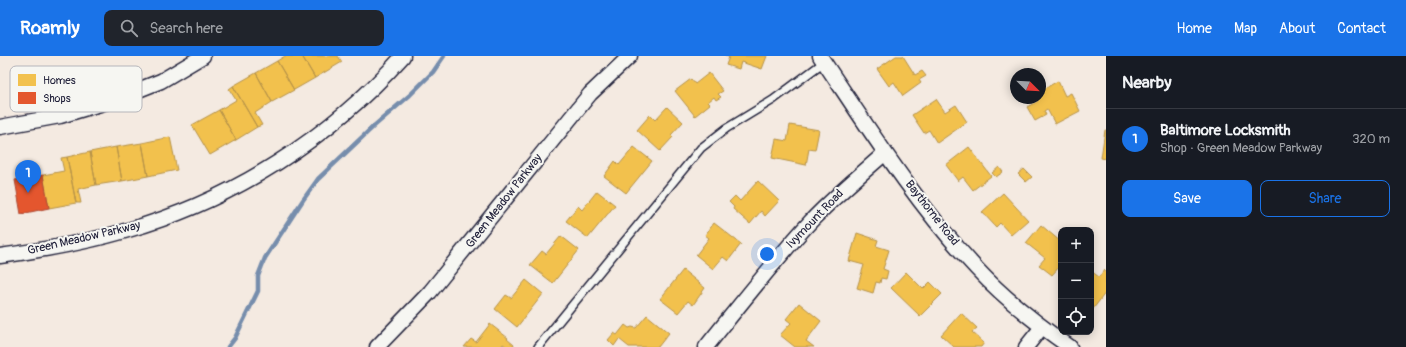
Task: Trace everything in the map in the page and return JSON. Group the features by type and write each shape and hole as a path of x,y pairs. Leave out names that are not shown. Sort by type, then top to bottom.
{"street":[{"path":"142,89 160,82 203,56"},
{"name":"Green Meadow Parkway","path":"0,256 63,246 128,230 190,208 220,194 274,165 310,140 345,113 370,91 403,56"},
{"name":"Green Meadow Parkway","path":"378,347 430,292 590,94 630,56"},
{"name":"Baythorne Road","path":"822,59 885,153 916,195 977,269 1011,301 1042,327 1070,347"},
{"path":"0,127 60,116 73,112"},
{"name":"Ivymount Road","path":"706,347 812,220 841,191 885,153"},
{"path":"1026,347 1042,327"}],"lane":[{"path":"538,347 700,148 727,128 773,100 822,59"}],"building: Homes":[{"path":"285,56 302,56 315,78 294,90 277,61"},
{"path":"302,56 338,56 342,62 315,78"},
{"path":"725,56 767,56 762,69 741,62 739,69 726,65 729,57"},
{"path":"896,56 903,56 915,75 922,71 926,76 919,80 921,83 903,96 894,82 889,86 877,69"},
{"path":"277,61 294,90 272,102 256,73"},
{"path":"256,73 272,102 255,113 262,125 257,127 233,86"},
{"path":"709,73 723,91 718,94 721,97 716,100 714,97 708,102 710,104 695,116 675,91 691,79 695,84"},
{"path":"1058,81 1065,96 1071,93 1080,111 1055,124 1047,109 1044,111 1046,115 1035,121 1027,107 1032,104 1046,104 1046,88"},
{"path":"233,86 257,127 236,140 219,110 236,100 229,89"},
{"path":"936,99 945,112 956,105 967,122 937,143 929,130 924,133 912,115"},
{"path":"667,107 683,122 671,135 673,137 660,151 637,130 650,115 655,120"},
{"path":"219,110 236,140 210,155 192,125"},
{"path":"790,125 819,130 815,150 809,149 806,165 772,158 776,139 787,141"},
{"path":"1106,130 1106,159 1101,158"},
{"path":"170,137 177,170 148,176 142,143"},
{"path":"142,143 148,176 122,181 116,147"},
{"path":"116,147 122,181 96,185 90,152"},
{"path":"634,147 652,161 626,193 604,176 615,161 619,165"},
{"path":"969,147 991,176 973,190 963,177 958,181 946,165"},
{"path":"90,152 96,185 78,189 81,203 76,203 67,157"},
{"path":"67,157 76,203 49,208 43,175 64,171 61,158"},
{"path":"999,167 1003,172 996,177 992,173"},
{"path":"1024,169 1032,177 1026,182 1018,174"},
{"path":"758,181 779,201 765,216 761,211 750,224 733,209 734,207 729,202 735,196 740,201"},
{"path":"597,191 615,205 588,238 566,221 578,206 582,210"},
{"path":"1003,193 1028,220 1011,235 1000,223 996,227 982,212"},
{"path":"714,223 741,244 728,261 723,257 713,269 696,255 709,238 705,235"},
{"path":"1041,225 1058,239 1058,268 1052,275 1039,265 1045,258 1026,243"},
{"path":"857,233 878,240 876,246 889,250 883,269 888,271 886,279 881,278 880,283 876,282 873,293 857,288 864,265 849,261"},
{"path":"561,236 579,250 553,283 530,265 542,251 546,254"},
{"path":"683,270 705,288 693,305 688,301 678,313 660,299"},
{"path":"1104,270 1106,272 1106,292 1094,308 1094,273 1099,277"},
{"path":"906,272 923,289 930,282 942,294 920,316 891,288"},
{"path":"526,280 543,294 517,327 495,309 506,295 511,298"},
{"path":"799,303 821,321 806,341 814,347 795,347 780,335 791,323 786,319"},
{"path":"961,313 977,328 972,332 984,343 981,347 954,347 941,335"},
{"path":"647,315 669,333 658,347 629,347 619,339 614,346 608,340 614,333 617,335 625,325 629,328 636,328"},
{"path":"490,324 508,338 507,339 514,345 513,347 507,347 503,344 501,347 464,347 471,339 476,342"}],"building: Shops":[{"path":"43,175 49,208 21,214 15,180"}],"waterway":[{"path":"228,347 235,338 258,291 258,276 265,258 318,179 374,126 410,95 433,72 444,56"}],"place":[{"name":"Baltimore Locksmith","path":"28,193"}]}
